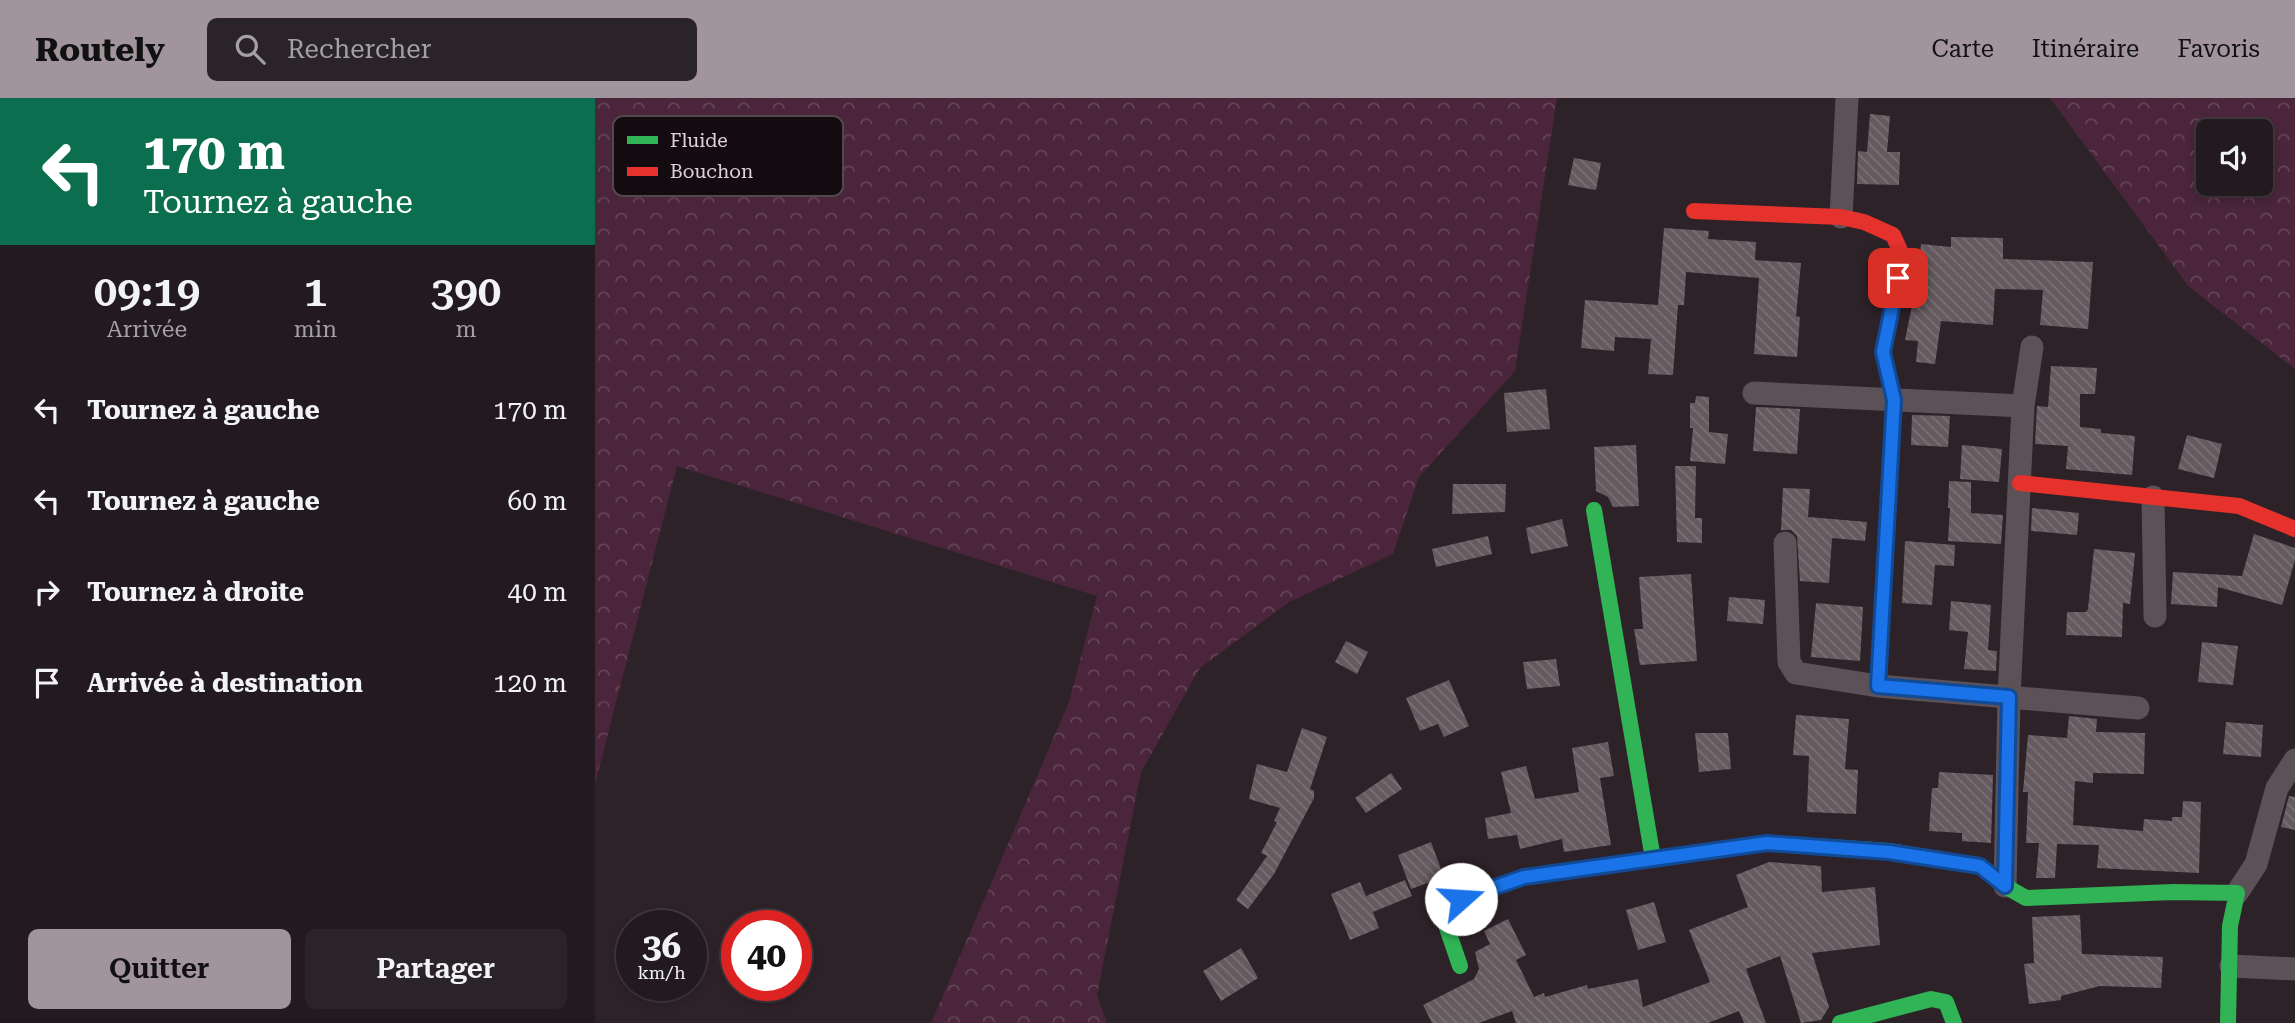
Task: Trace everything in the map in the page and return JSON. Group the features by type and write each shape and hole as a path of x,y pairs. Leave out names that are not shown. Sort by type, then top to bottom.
{"street":[{"path":"1841,218 1847,98"},
{"path":"1694,211 1841,218 1864,222 1893,235 1902,255 1883,352 1894,400 1878,686"},
{"path":"2005,886 2009,697 2023,406 2032,347"},
{"path":"1754,393 2023,406"},
{"path":"2021,483 2239,506 2295,528"},
{"path":"2154,497 2155,616"},
{"path":"1594,510 1653,859"},
{"path":"1785,543 1789,663 1796,673 1878,686 2139,708"},
{"path":"2228,1023 2230,926 2237,893 2256,864 2277,788 2295,760"},
{"path":"1461,966 1446,925 1449,908 1461,899 1524,877 1767,843 1875,850 1980,866 2005,886 2026,898 2173,892 2237,893"},
{"path":"2231,966 2295,969"},
{"path":"1840,1023 1931,999 1945,1002 1954,1023"}],"green space":[{"path":"595,98 1557,98 1515,371 1419,477 1393,554 1289,602 1200,668 1141,772 1097,995 1107,1023 931,1023 1069,702 1097,596 677,466 595,784"},
{"path":"2050,98 2295,98 2295,369 2189,287"}],"building":[{"path":"1870,114 1890,116 1887,152 1900,152 1899,185 1857,184 1858,151 1867,152"},
{"path":"1574,158 1601,163 1596,190 1568,185"},
{"path":"1664,228 1709,231 1708,239 1756,242 1755,260 1801,263 1796,316 1800,317 1797,357 1754,354 1759,278 1686,272 1684,305 1678,305 1673,375 1648,374 1651,339 1615,337 1614,351 1581,348 1585,300 1658,305"},
{"path":"1951,237 2003,238 2003,259 2093,262 2088,329 2040,325 2043,290 1995,289 1993,325 1941,321 1935,364 1916,362 1918,341 1905,340 1918,286 1921,244 1951,247"},
{"path":"2051,366 2097,368 2095,394 2080,394 2080,427 2101,429 2101,433 2135,436 2132,475 2066,469 2068,446 2035,444 2037,406 2048,407"},
{"path":"1546,389 1550,429 1507,432 1504,393"},
{"path":"1696,396 1709,397 1709,432 1728,434 1725,464 1690,461 1693,428 1690,428 1690,403 1695,403"},
{"path":"1756,407 1800,409 1797,454 1753,451"},
{"path":"1912,415 1950,416 1948,447 1911,445"},
{"path":"2187,435 2222,444 2214,478 2178,469"},
{"path":"1636,445 1639,506 1613,507 1608,497 1596,491 1594,447"},
{"path":"1962,445 2002,449 1999,482 1960,479"},
{"path":"1675,466 1696,466 1695,518 1702,518 1702,543 1677,542"},
{"path":"1949,481 1971,482 1971,513 2003,515 2001,544 1948,541"},
{"path":"1453,484 1506,484 1505,512 1452,514"},
{"path":"1783,488 1810,489 1808,517 1867,522 1865,541 1832,538 1829,583 1800,581 1797,536 1791,530 1781,530"},
{"path":"2032,508 2079,513 2077,535 2031,531"},
{"path":"1562,519 1568,546 1531,554 1526,528"},
{"path":"2254,534 2295,548 2295,560 2282,605 2218,587 2217,607 2171,604 2173,572 2242,576"},
{"path":"1488,536 1492,554 1436,567 1432,549"},
{"path":"1905,541 1955,545 1954,566 1935,565 1932,605 1902,603"},
{"path":"2094,549 2135,553 2130,604 2123,603 2122,637 2066,635 2067,612 2086,612 2088,609"},
{"path":"1691,574 1697,661 1640,665 1634,629 1643,629 1639,577"},
{"path":"1729,597 1765,600 1763,624 1727,621"},
{"path":"1951,601 1991,605 1988,650 1997,651 1996,671 1964,669 1968,632 1949,630"},
{"path":"1816,603 1863,607 1860,661 1811,657"},
{"path":"1346,641 1368,652 1357,674 1335,662"},
{"path":"2202,642 2238,646 2233,685 2198,682"},
{"path":"1556,659 1560,686 1527,689 1523,662"},
{"path":"1449,680 1469,726 1444,737 1438,724 1420,731 1406,698"},
{"path":"1796,715 1849,719 1845,769 1858,770 1856,814 1807,812 1809,756 1793,755"},
{"path":"2069,716 2097,719 2096,732 2145,733 2144,774 2093,773 2093,783 2075,781 2073,825 2143,831 2144,819 2172,821 2172,817 2182,817 2183,801 2201,802 2199,873 2097,868 2099,845 2057,844 2055,878 2036,878 2039,843 2026,843 2028,792 2023,792 2028,735 2067,738"},
{"path":"2226,722 2263,725 2261,757 2223,754"},
{"path":"1302,728 1327,737 1310,789 1314,791 1314,798 1274,874 1248,909 1236,900 1267,856 1261,853 1277,822 1274,821 1280,808 1249,799 1257,764 1287,772"},
{"path":"1695,733 1728,733 1731,769 1699,772"},
{"path":"1608,742 1614,776 1600,778 1611,845 1564,852 1562,839 1520,849 1517,835 1488,839 1485,818 1511,813 1501,772 1526,766 1535,799 1579,792 1572,748"},
{"path":"1939,772 1993,775 1991,843 1962,841 1962,833 1929,831 1932,788 1938,788"},
{"path":"1391,773 1402,789 1366,813 1355,798"},
{"path":"2289,796 2295,797 2295,830 2281,827"},
{"path":"1431,842 1444,877 1411,889 1398,855"},
{"path":"1769,862 1821,866 1822,892 1875,887 1880,945 1812,953 1829,1007 1821,1020 1801,1023 1780,956 1746,969 1766,1023 1744,1023 1739,1011 1708,1023 1516,1023 1512,1011 1479,1023 1432,1023 1423,1005 1474,979 1479,969 1475,952 1490,944 1484,931 1508,919 1526,955 1516,960 1534,997 1544,993 1545,997 1587,985 1588,989 1638,979 1643,1007 1710,982 1689,930 1748,907 1736,875"},
{"path":"1405,880 1412,896 1373,912 1379,928 1350,940 1331,894 1360,882 1366,896"},
{"path":"1654,902 1666,942 1638,950 1626,910"},
{"path":"2080,915 2082,954 2163,957 2161,988 2100,986 2061,996 2061,1000 2029,1004 2024,964 2034,963 2032,917"},
{"path":"1241,948 1258,978 1221,1001 1203,971"}],"traffic: fast":[{"path":"1878,686 1894,400 1889,379"},
{"path":"1594,510 1653,859"},
{"path":"1460,966 1446,925 1449,908 1461,899 1524,877 1767,843 1889,851 1980,866 2005,886 2026,898 2173,892 2237,893 2230,926 2228,1023"},
{"path":"1840,1023 1931,999 1946,1002 1954,1023"}],"traffic: jam":[{"path":"1694,211 1841,217 1864,222 1893,235 1902,255 1883,352 1889,379"},
{"path":"2020,483 2239,506 2295,529"}],"route":[{"path":"1461,899 1524,877 1767,843 1889,852 1980,866 2005,886 2009,697 1878,686 1894,400 1883,352 1898,278"}]}
